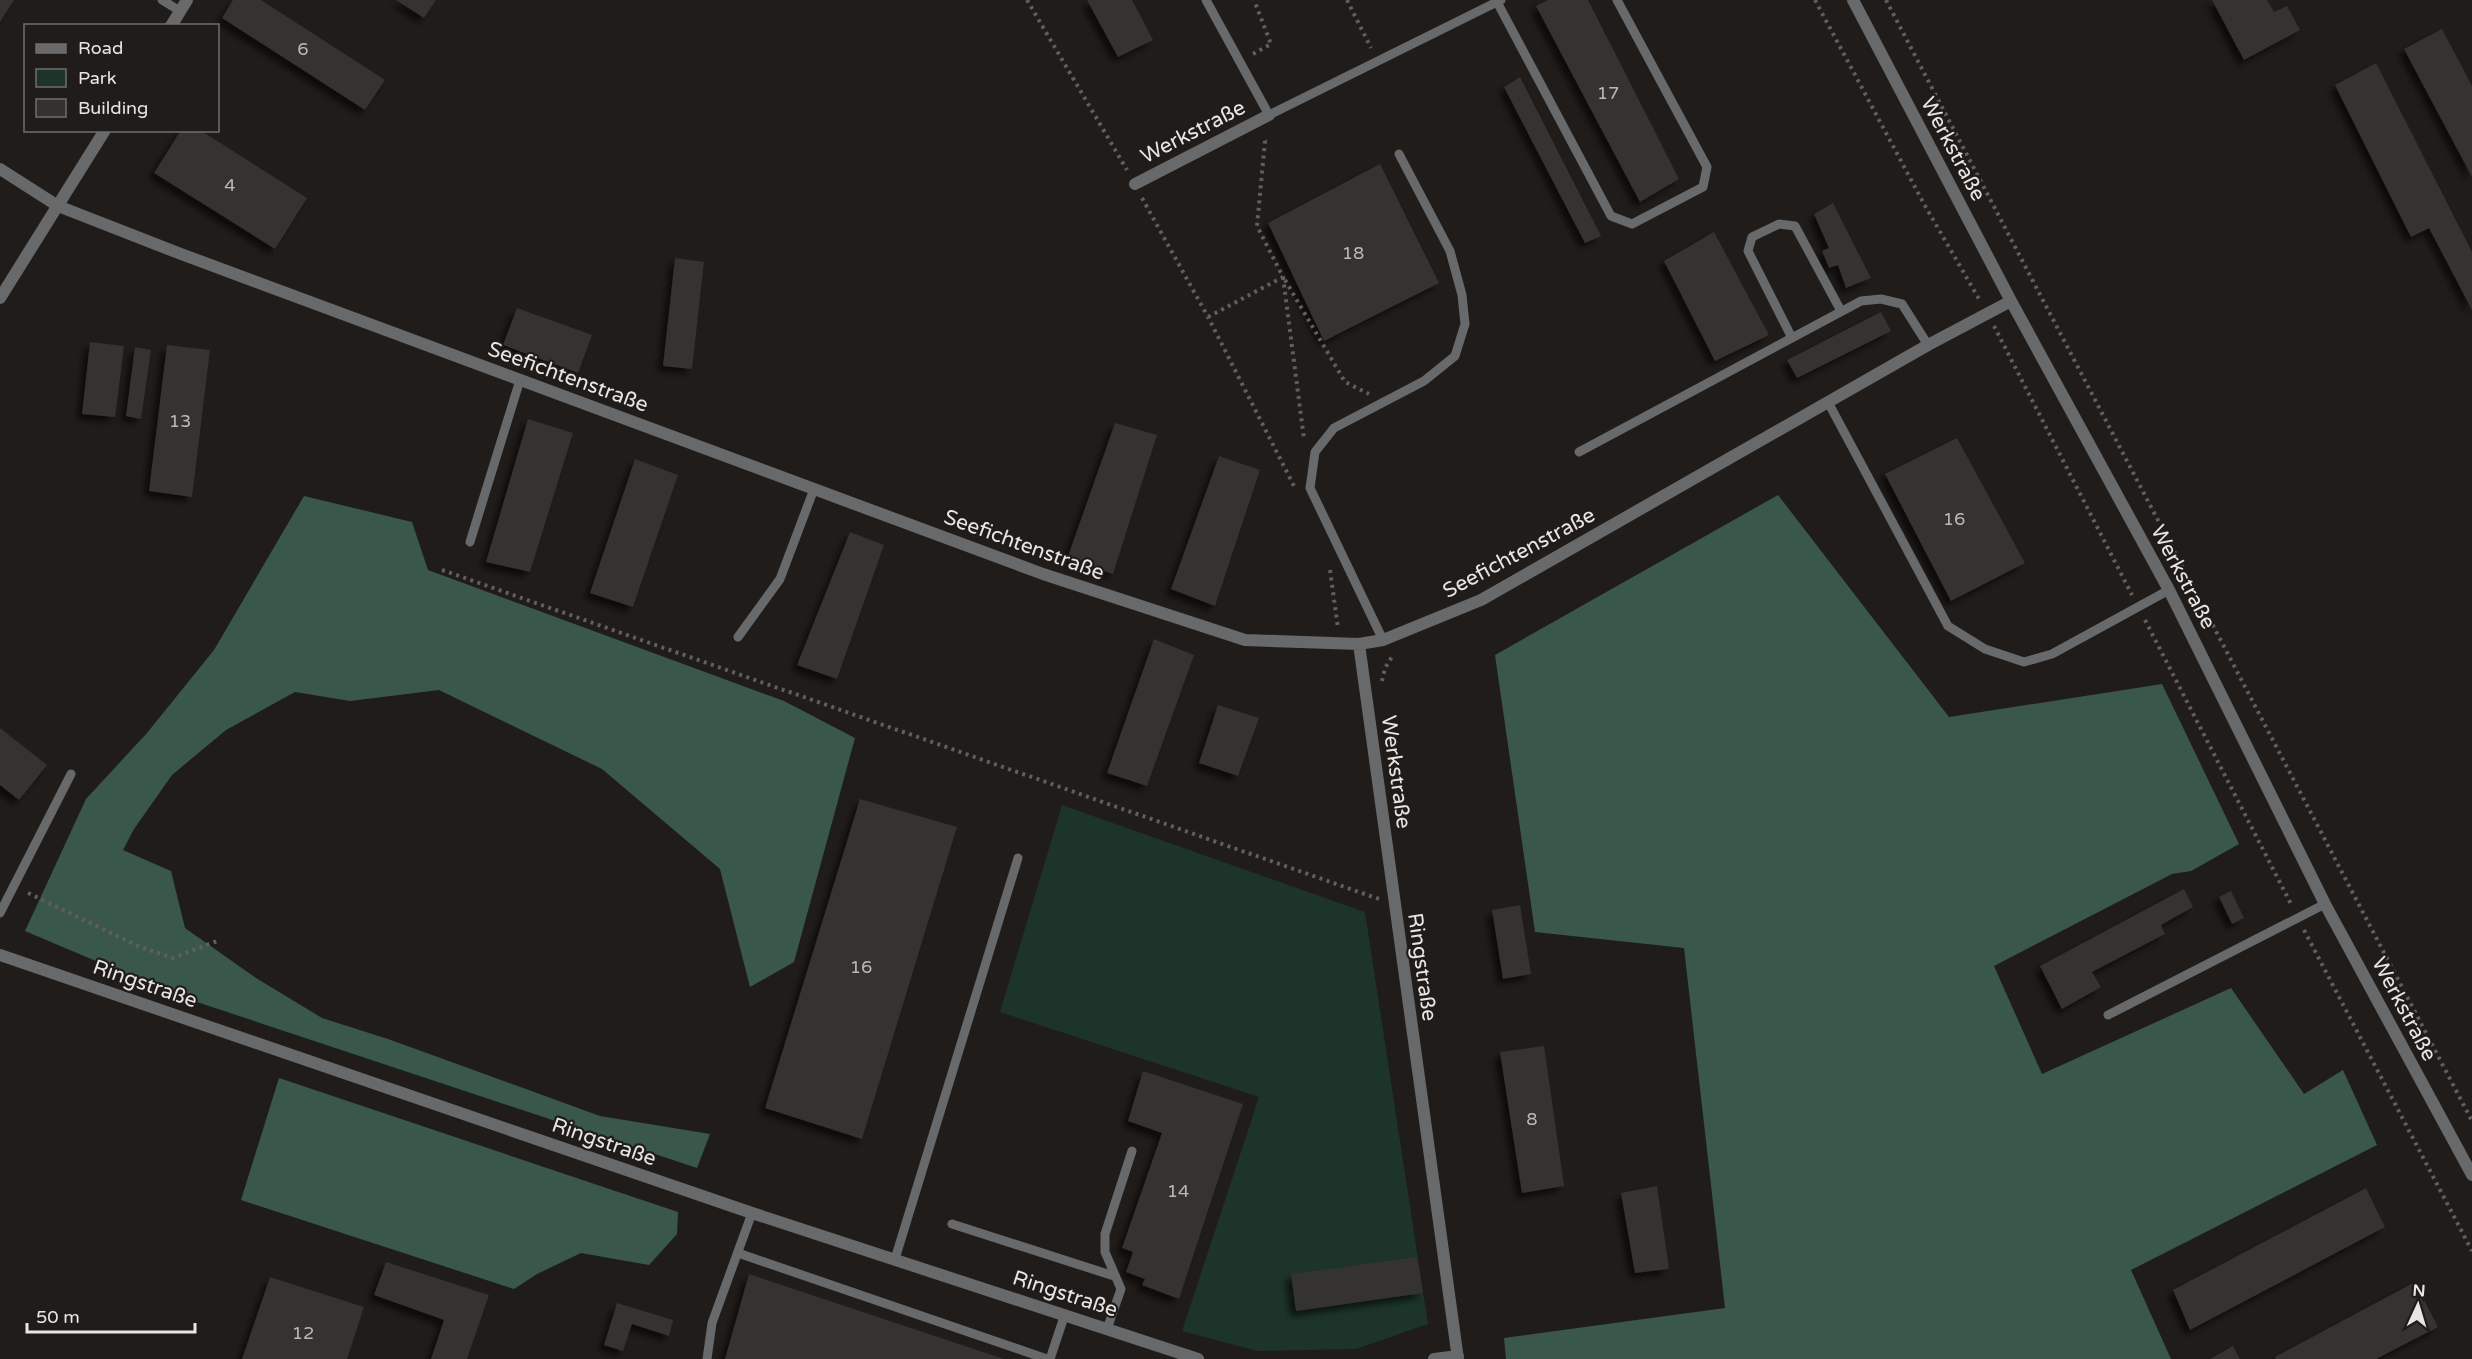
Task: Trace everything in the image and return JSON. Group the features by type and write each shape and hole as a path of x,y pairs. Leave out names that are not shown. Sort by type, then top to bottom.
{"street":[{"name":"Werkstraße","path":"1853,0 2011,301 2169,590 2325,904 2472,1175"},
{"path":"172,24 183,5"},
{"name":"Werkstraße","path":"1134,184 1269,115"},
{"path":"0,298 104,132"},
{"name":"Seefichtenstraße","path":"0,169 58,206 182,254 1043,574 1245,640 1359,644 1383,640 1480,600 1928,345 2011,301"},
{"name":"Werkstraße","path":"1359,644 1394,904"},
{"name":"Ringstraße","path":"1394,904 1458,1358 1434,1359"},
{"name":"Ringstraße","path":"0,955 752,1213 1198,1359"}],"lane":[{"path":"162,0 183,5"},
{"path":"1206,0 1269,115 1499,1 1611,216 1632,224 1702,187 1707,167 1617,0"},
{"path":"1383,640 1310,488 1315,452 1334,428 1424,381 1455,356 1465,324 1462,295 1450,251 1399,154"},
{"path":"1792,338 1748,251 1752,237 1779,224 1795,226 1841,311"},
{"path":"1579,452 1861,301 1881,299 1902,304 1928,345"},
{"path":"470,542 520,380"},
{"path":"1828,402 1948,626 1985,649 2024,662 2052,654 2169,590"},
{"path":"738,637 780,579 814,489"},
{"path":"0,913 71,774"},
{"path":"895,1259 1018,858"},
{"path":"2108,1015 2325,904"},
{"path":"1107,1329 1121,1289 1105,1252 1105,1234 1132,1150"},
{"path":"707,1359 712,1323 752,1213"},
{"path":"952,1224 1114,1276"},
{"path":"738,1253 1049,1359 1065,1314"}],"path":[{"path":"1027,0 1208,317 1297,492"},
{"path":"1240,61 1271,44 1254,0"},
{"path":"1347,0 1378,61"},
{"path":"1815,0 1924,204 1988,313 2298,918 2472,1251"},
{"path":"1886,0 2472,1121"},
{"path":"1256,121 1265,141 1257,226 1283,276 1345,382 1383,402"},
{"path":"1208,317 1283,276"},
{"path":"1283,276 1305,444 1315,452"},
{"path":"1327,565 1332,575 1340,644"},
{"path":"442,570 1394,904"},
{"path":"1380,689 1385,668 1397,650"},
{"path":"13,886 140,947 173,958 217,941"}],"green space":[{"path":"1778,495 1949,717 2162,684 2239,844 2191,871 2172,874 1994,966 2042,1074 2231,988 2304,1094 2343,1070 2377,1145 2131,1270 2171,1359 1506,1359 1504,1338 1725,1308 1684,948 1535,932 1495,655"},
{"path":"304,496 412,522 428,570 784,701 855,738 794,962 750,987 720,869 602,769 439,690 350,701 295,692 226,730 172,775 134,829 123,850 171,871 185,928 256,978 322,1018 388,1039 600,1116 710,1134 697,1168 176,995 25,931 86,799 147,733 214,650"},
{"path":"1062,805 1365,912 1428,1324 1356,1349 1257,1351 1182,1331 1259,1097 1000,1012"},
{"path":"279,1078 678,1212 677,1234 649,1265 581,1253 537,1274 514,1289 241,1200"}],"building":[{"path":"0,0 14,0 0,22"},
{"path":"233,0 261,0 385,80 365,110 222,18"},
{"path":"396,0 436,0 424,18"},
{"path":"1087,0 1132,0 1153,40 1118,57"},
{"path":"1548,0 1588,0 1679,179 1640,202 1536,6"},
{"path":"2212,0 2267,0 2274,12 2287,6 2300,30 2244,60"},
{"path":"2442,29 2472,86 2472,177 2404,49"},
{"path":"2376,63 2472,252 2472,310 2429,228 2411,237 2335,85"},
{"path":"1520,77 1601,236 1585,243 1504,87"},
{"path":"180,132 203,132 307,198 275,249 154,173"},
{"path":"1380,164 1439,283 1324,341 1268,223"},
{"path":"1833,203 1871,278 1846,288 1838,265 1829,268 1822,251 1829,248 1814,214"},
{"path":"1714,232 1769,335 1715,361 1664,261"},
{"path":"675,258 704,262 692,369 663,366"},
{"path":"517,308 592,335 578,373 503,345"},
{"path":"1881,312 1891,331 1797,378 1787,360"},
{"path":"90,342 124,346 115,417 82,414"},
{"path":"167,345 210,350 192,497 149,491"},
{"path":"135,347 151,350 141,419 126,416"},
{"path":"528,419 573,433 530,572 486,562"},
{"path":"1115,423 1157,435 1113,574 1067,559"},
{"path":"1957,438 2025,563 1951,601 1885,474"},
{"path":"1219,456 1260,470 1215,606 1171,589"},
{"path":"635,459 678,475 633,607 590,593"},
{"path":"850,532 884,545 837,679 797,665"},
{"path":"1154,639 1194,655 1147,786 1107,773"},
{"path":"1218,705 1259,718 1238,776 1199,763"},
{"path":"0,728 47,765 19,800 0,785"},
{"path":"860,799 957,827 862,1139 765,1108"},
{"path":"2184,889 2193,907 2161,925 2165,934 2092,972 2101,987 2062,1009 2040,966"},
{"path":"2231,891 2244,918 2232,924 2219,897"},
{"path":"1520,905 1531,974 1503,979 1492,910"},
{"path":"1544,1046 1564,1186 1522,1193 1500,1052"},
{"path":"1143,1071 1243,1104 1179,1299 1142,1285 1145,1279 1126,1272 1133,1252 1122,1248 1162,1133 1128,1121"},
{"path":"1657,1186 1669,1269 1635,1273 1621,1193"},
{"path":"2366,1188 2385,1227 2190,1330 2173,1290"},
{"path":"1417,1257 1423,1293 1296,1311 1291,1274"},
{"path":"386,1262 489,1295 467,1359 431,1359 444,1320 374,1295"},
{"path":"749,1274 1004,1359 725,1359"},
{"path":"270,1277 364,1307 347,1359 242,1359"},
{"path":"2415,1282 2438,1327 2376,1359 2276,1359 2275,1357"},
{"path":"617,1303 673,1320 669,1336 632,1324 623,1351 604,1345"},
{"path":"2233,1346 2240,1359 2210,1359"}]}
